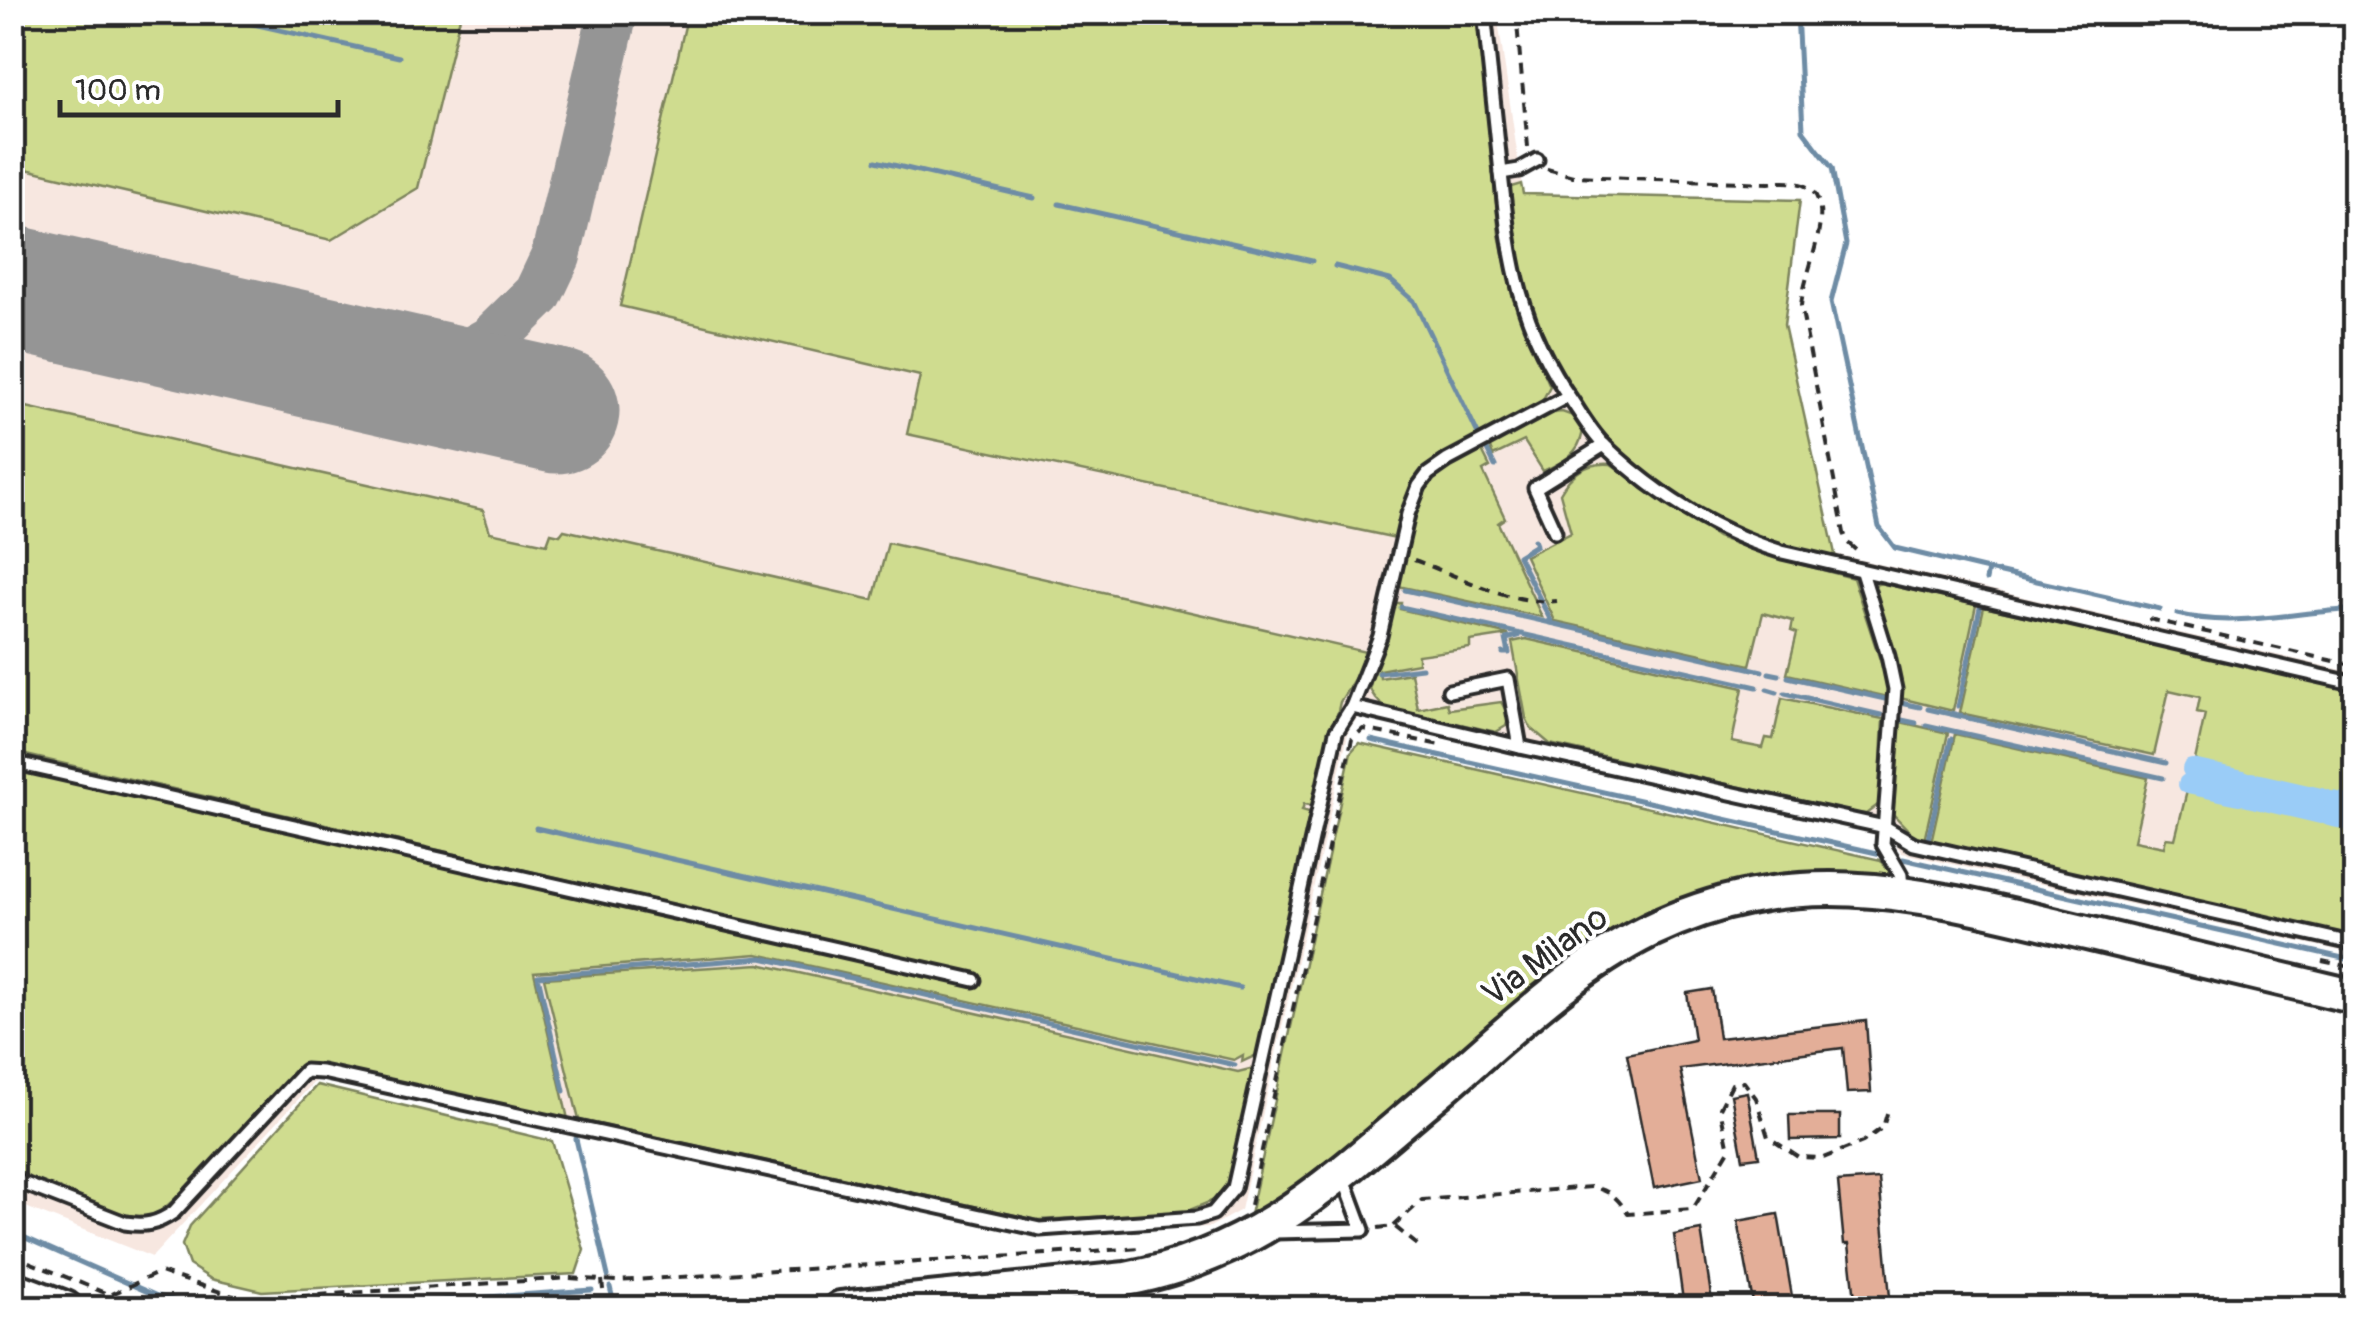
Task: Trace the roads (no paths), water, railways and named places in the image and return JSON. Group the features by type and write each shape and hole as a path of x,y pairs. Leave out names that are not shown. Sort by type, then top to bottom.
{"street":[{"name":"Via Milano","path":"840,1308 1126,1279 1188,1264 1341,1172 1576,976 1650,931 1699,911 1767,894 1837,887 1902,892 2356,997"},
{"path":"12,1288 66,1308"}],"lane":[{"path":"1484,12 1508,252 1518,291 1541,351 1568,396 1604,445 1639,478 1723,531 1782,552 2356,684"},
{"path":"1501,173 1519,170 1537,160"},
{"path":"12,1179 125,1222 142,1226 160,1222 174,1212 306,1072 322,1072 1040,1229 1196,1218 1212,1213 1234,1188 1336,732 1352,707 1380,636 1408,514 1419,486 1428,474 1568,396"},
{"path":"1555,532 1535,488 1604,445"},
{"path":"1862,572 1895,689 1883,844 1901,876 1902,892"},
{"path":"1450,692 1508,679 1520,746"},
{"path":"1352,707 1885,827 1914,844 2356,944"},
{"path":"12,762 974,980"},
{"path":"1254,1223 1363,1230 1341,1172"}],"waterway":[{"path":"200,12 399,57"},
{"path":"1797,12 1803,130 1832,168 1846,244 1831,302 1879,527 1895,548 1988,570"},
{"path":"876,161 1034,198"},
{"path":"1059,204 1312,261"},
{"path":"1335,266 1390,280 1414,301 1479,436"},
{"path":"1486,448 1495,466"},
{"path":"1534,540 1536,545 1518,556 1552,623"},
{"path":"1986,580 1988,570 2160,609"},
{"path":"1405,590 1762,671"},
{"path":"1401,607 1757,687"},
{"path":"1958,707 1980,608"},
{"path":"2177,614 2240,620 2345,610 2356,639"},
{"path":"1503,653 1509,653 1506,639 1518,636"},
{"path":"1379,673 1422,668"},
{"path":"1769,673 1779,675"},
{"path":"1788,677 1885,699"},
{"path":"1767,689 1777,692"},
{"path":"1785,693 1881,715"},
{"path":"1901,703 1920,707"},
{"path":"1928,709 2166,763"},
{"path":"1897,719 1916,723"},
{"path":"1926,725 2163,778"},
{"path":"1928,839 1951,739"},
{"path":"1371,740 1881,854"},
{"path":"2192,769 2243,780"},
{"path":"2251,782 2325,799"},
{"path":"2188,784 2239,795"},
{"path":"2248,797 2321,814"},
{"path":"2333,801 2356,806"},
{"path":"2329,816 2356,822"},
{"path":"536,828 1240,988"},
{"path":"1903,859 2356,961"},
{"path":"564,1091 538,976 762,958 1235,1065"},
{"path":"576,1139 608,1276"},
{"path":"12,1232 157,1296 203,1308"},
{"path":"610,1287 615,1308"},
{"path":"326,1308 592,1290"}]}
